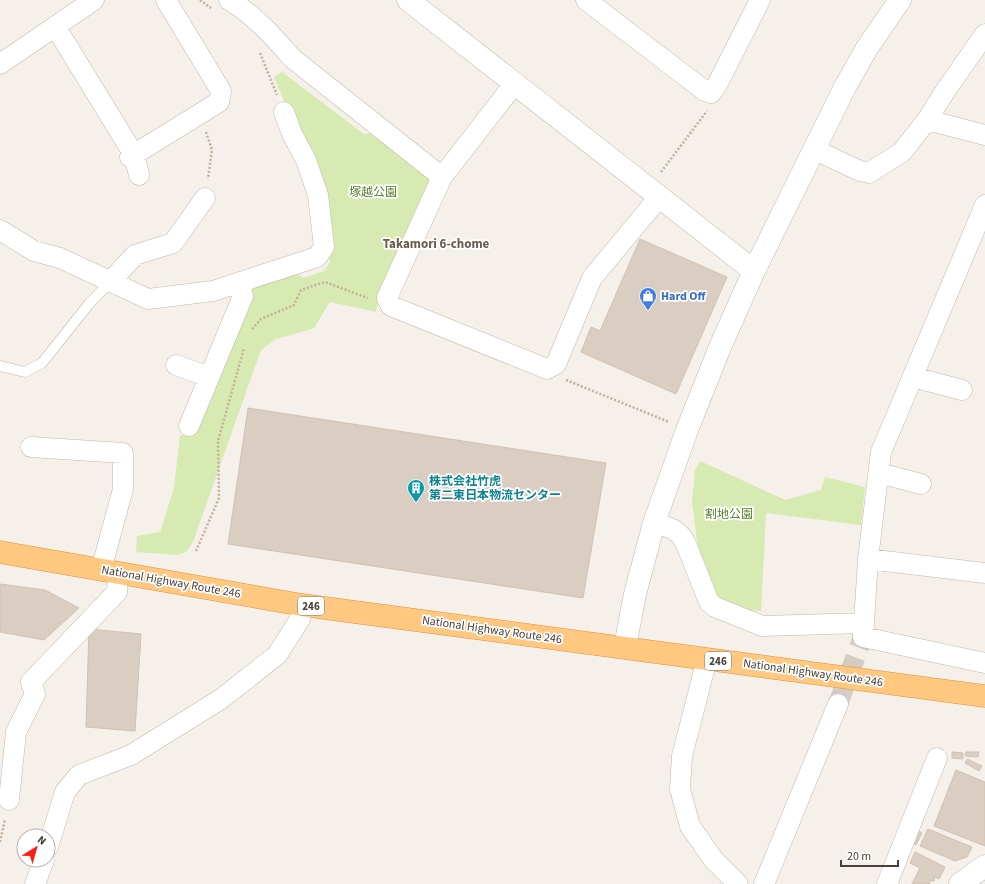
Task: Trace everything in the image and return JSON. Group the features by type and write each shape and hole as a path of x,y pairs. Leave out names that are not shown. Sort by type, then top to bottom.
{"highway":[{"name":"National Highway Route 246","path":"0,552 302,605 985,696"}],"street":[{"path":"0,64 94,0"},
{"path":"55,26 135,162 200,114 219,102 221,91 166,0"},
{"path":"408,0 754,271"},
{"path":"586,0 705,91 711,93 717,85 757,1"},
{"path":"625,647 635,594 654,523 687,430 720,347 754,271 845,87 867,48 900,0"},
{"path":"221,5 242,8 273,35 292,58 442,176"},
{"path":"814,149 860,171 869,173 902,152 928,120 946,90 985,34"},
{"path":"515,83 442,176 387,298 391,306 547,369 556,364 592,278 654,192"},
{"path":"0,230 34,252 60,258 148,299 213,291 317,256 324,247 318,196 306,160 292,134 284,112"},
{"path":"928,120 985,135"},
{"path":"985,205 882,452 868,559 863,637 985,663"},
{"path":"110,282 135,255 173,243 202,210"},
{"path":"189,426 243,296 239,282"},
{"path":"176,365 210,377"},
{"path":"912,377 962,390"},
{"path":"9,800 16,732 35,694 31,682 117,592 110,572 123,489 124,447 39,443"},
{"path":"879,473 921,484"},
{"path":"654,523 674,530 681,535 709,602 715,607 762,626 864,624"},
{"path":"868,559 985,573"},
{"path":"54,828 64,792 79,774 131,755 221,699 277,655 300,619 302,605"},
{"path":"707,659 682,756 680,789 690,826 712,859 738,884"},
{"path":"764,884 838,704"},
{"path":"887,884 937,758"},
{"path":"960,884 985,866"},
{"path":"35,884 41,868"}],"lane":[{"path":"0,366 24,372 42,363 89,304 110,282"}],"path":[{"path":"200,0 221,5"},
{"path":"256,49 260,54 271,81"},
{"path":"654,192 709,109 711,93"},
{"path":"200,114 212,150 210,164"},
{"path":"249,332 261,319 294,304 301,290 325,282 385,304 387,298"},
{"path":"196,551 219,498 218,441 245,346"},
{"path":"556,364 560,377 687,430"},
{"path":"0,842 9,800"}],"green space":[{"name":"塚越公園","path":"282,72 364,134 378,133 429,174 431,183 380,293 376,312 330,302 314,328 276,339 261,350 193,542 186,552 177,555 136,552 137,536 160,532 174,488 180,435 191,437 252,283 294,272 303,278 324,271 330,263 325,210 298,134 274,77"},
{"name":"割地公園","path":"700,461 785,500 821,490 825,477 865,487 861,525 766,513 761,611 744,610 716,598 698,548 692,502 695,470"}],"building":[{"path":"640,239 727,277 676,394 581,352 591,327 600,331"},
{"name":"株式会社竹虎 第二東日本物流センター","path":"248,408 606,463 583,598 228,544"},
{"path":"0,584 45,590 79,608 44,640 0,632"},
{"path":"89,629 141,634 135,731 86,727"},
{"path":"952,752 963,753 963,759 952,758"},
{"path":"966,752 979,752 978,757 965,756"},
{"path":"967,759 982,766 979,771 965,763"},
{"path":"956,770 985,782 985,846 934,826"},
{"path":"928,829 972,847 967,857 955,861 920,846"},
{"path":"917,830 922,833 916,845 911,842"},
{"path":"915,852 945,867 939,879 935,877 934,881 931,880 929,884 912,884 920,868 910,863"}],"tunnel":[{"path":"838,704 863,637"}],"place":[{"name":"Hard Off","path":"648,311"},
{"name":"株式会社竹虎 第二東日本物流センター","path":"416,503"}],"district":[{"name":"Takamori 6-chome","path":"436,244"}]}
